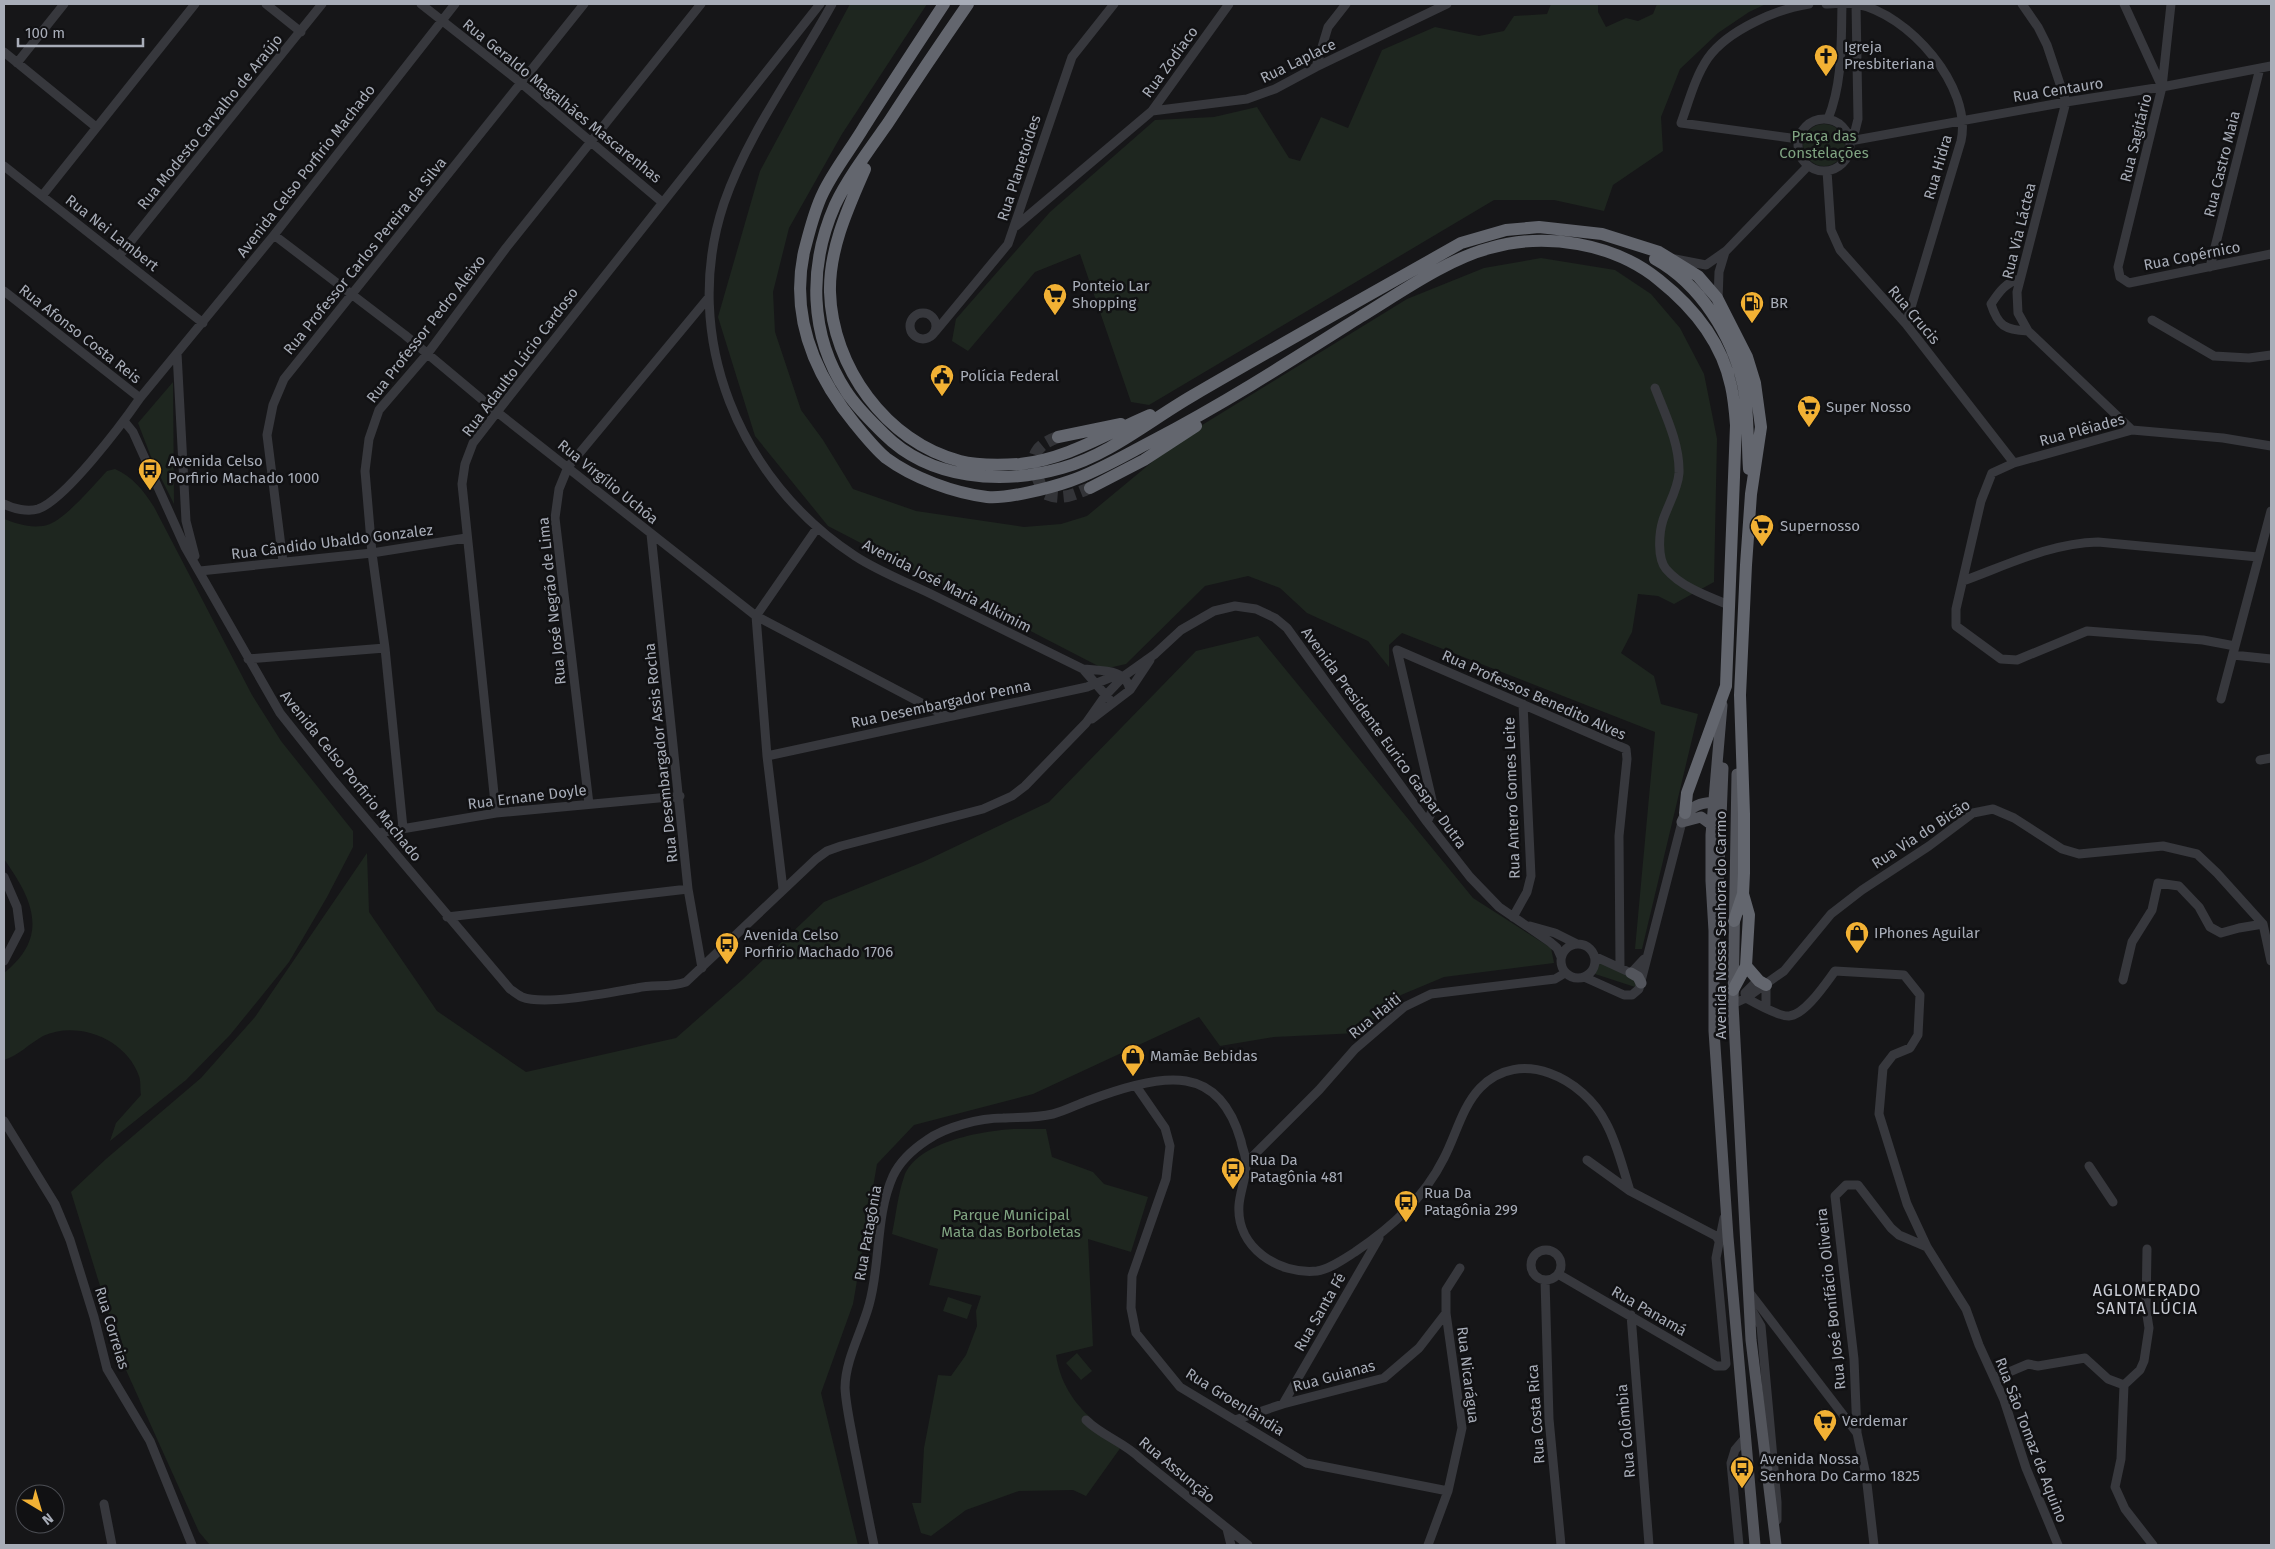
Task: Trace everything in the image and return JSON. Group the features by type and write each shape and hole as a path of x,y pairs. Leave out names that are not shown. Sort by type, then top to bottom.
{"highway":[{"path":"944,4 822,194 803,256 800,291 802,317 808,345 819,372 835,400 861,432 886,458 929,482 957,491 991,497 1035,490 1071,481 1114,461 1238,394 1387,300 1460,259 1486,248 1508,243 1533,241 1561,242 1605,251 1629,260 1650,273 1679,296 1705,328 1722,355 1732,387 1736,425 1726,686 1687,793 1683,818"},
{"path":"968,4 836,203 818,259 815,289 823,344 835,373 848,394 893,443 924,461 948,470 985,478 1028,476 1063,468 1094,456 1189,398 1461,243 1506,230 1539,226 1602,234 1668,257 1698,276 1718,301 1747,356 1755,383 1761,427 1751,494 1740,695 1744,814 1742,894 1734,920"},
{"path":"880,134 837,239 830,290 831,312 836,336 846,360 878,410 902,433 933,451 960,461 988,464 1043,460 1075,451 1131,423 1189,398"},
{"path":"1627,243 1665,264 1690,285 1715,318 1733,351 1743,386 1751,494"},
{"path":"1090,488 1144,460 1200,423 1238,394"},
{"path":"1058,437 1101,427 1131,423"},
{"path":"1733,990 1746,966 1750,915 1742,894"},
{"path":"1746,966 1759,981 1766,985"}],"main road":[{"name":"Avenida Nossa Senhora do Carmo","path":"1726,686 1723,696 1718,803 1712,825 1715,883 1714,1031 1726,1206 1755,1545"},
{"name":"Avenida Nossa Senhora do Carmo","path":"1740,695 1733,1004 1751,1301 1751,1340 1776,1545"},
{"path":"1718,803 1715,883 1729,885 1735,881"},
{"path":"1683,818 1696,805 1718,803 1728,806 1737,822"},
{"path":"1683,818 1700,817 1712,825"},
{"path":"1631,972 1638,977 1641,983"}],"street":[{"path":"17,63 64,4"},
{"path":"42,196 195,4"},
{"path":"266,4 301,32"},
{"name":"Rua Modesto Carvalho de Araújo","path":"119,256 322,4"},
{"name":"Rua Geraldo Magalhães Mascarenhas","path":"421,4 520,82 662,202"},
{"name":"Avenida Celso Porfirio Machado","path":"455,4 274,235 140,398 124,421 133,432 185,547 280,713 378,833 510,989"},
{"name":"Rua Professor Carlos Pereira da Silva","path":"283,562 268,435 274,404 284,379 584,4"},
{"name":"Rua Professor Pedro Aleixo","path":"403,828 386,648 372,552 365,471 368,439 379,410 428,353 506,248 701,4"},
{"name":"Rua Adaulto Lúcio Cardoso","path":"496,813 466,538 462,484 465,464 473,444 820,4"},
{"name":"Avenida José Maria Alkimim","path":"832,4 740,162 718,226 709,297 715,356 725,391 744,436 778,486 817,528 856,557 1082,669 1121,676"},
{"name":"Rua Planetoides","path":"935,332 1008,244 1072,58 1114,4"},
{"name":"Rua Zodíaco","path":"1015,227 1152,111 1229,4"},
{"path":"1316,67 1328,27 1346,4"},
{"name":"Rua Laplace","path":"1152,111 1247,99 1275,89 1316,67 1447,4"},
{"path":"1798,139 1681,123 1696,81 1709,57 1718,48 1736,33 1766,16 1789,7 1809,4"},
{"name":"Rua Hidra","path":"1826,4 1856,4 1896,21 1925,48 1945,74 1959,101 1964,120 1961,141 1906,324"},
{"path":"1828,119 1837,89 1840,70 1842,4"},
{"path":"1849,138 1855,131 1858,118 1856,4"},
{"path":"2022,4 2038,27 2047,45 2066,102"},
{"path":"2124,4 2162,88"},
{"name":"Rua Sagitário","path":"2120,277 2118,267 2162,88 2172,4"},
{"path":"4,52 96,127"},
{"name":"Rua Centauro","path":"1849,138 2162,88 2271,66"},
{"name":"Rua Castro Maia","path":"2210,267 2260,68"},
{"name":"Rua Via Láctea","path":"2066,102 2020,279 2018,313 2028,331 2132,430"},
{"path":"1797,175 1801,158 1798,139 1800,133 1809,123 1821,119 1837,122 1849,138 1850,149 1844,162 1839,167 1827,171 1814,169 1808,166 1801,158"},
{"name":"Rua Nei Lambert","path":"4,166 203,323"},
{"path":"1668,257 1706,265 1726,251 1797,175 1808,166"},
{"name":"Rua Crucis","path":"1827,171 1831,230 1840,250 1906,324 2014,463"},
{"name":"Rua Virgílio Uchôa","path":"274,235 353,293 428,353 497,412 756,616 948,717"},
{"path":"1718,301 1719,272 1726,251"},
{"name":"Rua Copérnico","path":"2120,277 2129,283 2271,254"},
{"path":"2020,279 2004,286 1991,304 1995,317 2006,328 2028,331"},
{"name":"Rua Afonso Costa Reis","path":"4,291 140,398"},
{"name":"Rua José Negrão de Lima","path":"589,804 555,518 559,489 568,467 709,297"},
{"path":"2152,320 2214,356 2249,358 2271,355"},
{"name":"Avenida Celso Porfirio Machado","path":"177,353 186,521 198,568"},
{"path":"1655,388 1676,446 1679,474 1660,534 1661,553 1666,568 1681,581 1707,597 1729,605"},
{"path":"4,504 24,510 37,509 60,495 124,421"},
{"name":"Rua Plêiades","path":"2234,650 2203,640 2087,631 2017,660 2001,659 1956,626 1956,609 1981,501 1992,473 2014,463 2132,430 2223,438 2271,446"},
{"path":"2221,700 2271,511"},
{"path":"783,889 767,756 756,616 817,528"},
{"name":"Rua Desembargador Assis Rocha","path":"651,534 680,796 688,889 702,968"},
{"name":"Rua Cândido Ubaldo Gonzalez","path":"198,568 283,562 372,552 466,538"},
{"path":"1963,581 2056,547 2074,543 2098,542 2258,557"},
{"name":"Avenida Presidente Eurico Gaspar Dutra","path":"510,989 522,997 537,1000 631,990 635,993 652,991 657,988 676,986 686,982 783,889 827,851 999,803 1024,786 1086,723 1121,676 1155,654 1182,630 1214,611 1235,606 1256,608 1275,618 1286,628 1297,640 1427,822 1484,894 1512,917 1550,942 1556,948 1561,958"},
{"path":"248,659 386,648"},
{"name":"Rua Professos Benedito Alves","path":"1427,822 1433,809 1432,800 1397,650 1626,749 1627,759 1619,836 1620,967"},
{"path":"2234,650 2271,659"},
{"name":"Avenida Presidente Eurico Gaspar Dutra","path":"1086,723 1121,699 1130,690 1155,654"},
{"name":"Avenida José Maria Alkimim","path":"1082,669 1105,696"},
{"path":"1121,676 1128,682 1130,690"},
{"name":"Rua Desembargador Penna","path":"767,756 1087,688 1121,676"},
{"path":"1105,696 1111,700 1121,699"},
{"name":"Rua Antero Gomes Leite","path":"1512,917 1527,892 1531,876 1523,704"},
{"path":"2260,760 2271,758"},
{"name":"Rua Ernane Doyle","path":"378,833 496,813 680,796"},
{"name":"Rua Via do Bicão","path":"1733,1004 1746,998 1746,990 1755,983 1766,985 1796,960 1818,928 1831,914 1851,898 1973,813 1993,809 2014,818 2062,849 2079,854 2163,846 2197,854 2217,873 2263,924 2271,961"},
{"path":"1646,957 1631,972 1594,956 1587,947 1577,944 1567,948 1561,958 1561,966 1565,973 1574,978 1584,977 1628,996 1637,992 1641,983 1646,957 1683,818"},
{"path":"4,877 17,907 20,930 4,961"},
{"path":"2122,980 2132,942 2152,910 2158,883 2179,886 2199,907 2210,927 2220,934 2239,928 2263,924"},
{"path":"448,917 688,889"},
{"name":"Avenida Presidente Eurico Gaspar Dutra","path":"1528,926 1544,928 1577,944"},
{"path":"1584,977 1592,971 1594,956"},
{"name":"Rua São Tomaz de Aquino","path":"1766,1007 1783,1016 1799,1013 1814,998 1835,970 1904,976 1920,995 1918,1035 1910,1048 1893,1055 1883,1068 1879,1114 1907,1204 1927,1248 1966,1309 1979,1345 2004,1400 2026,1468 2058,1545"},
{"name":"Rua Haiti","path":"1246,1163 1319,1090 1355,1049 1404,1007 1431,994 1554,979 1565,973"},
{"path":"1746,998 1766,1007 1766,985"},
{"name":"Rua Patagônia","path":"874,1545 849,1418 845,1386 851,1357 870,1302 886,1193 894,1173 904,1158 930,1137 972,1122 999,1118 1032,1118 1056,1113 1092,1099 1136,1086 1167,1080 1188,1081 1210,1090 1223,1102 1232,1116 1246,1163 1238,1209 1243,1229 1254,1249 1270,1263 1291,1270 1319,1271 1344,1260 1381,1234 1406,1212 1444,1160 1471,1099 1483,1084 1498,1075 1527,1067 1544,1070 1564,1079 1588,1098 1606,1122 1630,1191"},
{"name":"Rua Groenlândia","path":"1136,1086 1165,1128 1170,1146 1166,1179 1132,1276 1130,1308 1136,1333 1180,1387 1306,1463 1448,1491"},
{"name":"Rua Correias","path":"4,1121 55,1204 63,1222 92,1308 107,1369 150,1441 192,1545"},
{"path":"1586,1160 1630,1191 1716,1236 1720,1242"},
{"path":"2090,1166 2113,1202"},
{"name":"Rua José Bonifácio Oliveira","path":"1857,1433 1854,1359 1835,1196 1846,1185 1858,1185 1891,1228 1899,1235 1927,1248"},
{"name":"Avenida Nossa Senhora do Carmo","path":"1726,1206 1716,1258 1726,1364"},
{"path":"1710,1234 1722,1227"},
{"name":"Rua Santa Fé","path":"1283,1404 1381,1234"},
{"path":"2147,1249 2146,1309 2149,1328 2144,1361 2140,1370 2124,1385 2122,1459 2115,1487 2125,1509 2153,1545"},
{"path":"1543,1251 1553,1252 1560,1260 1560,1270 1552,1279 1544,1280 1536,1275 1532,1266 1535,1256 1543,1251"},
{"name":"Rua Nicarágua","path":"1428,1545 1448,1491 1462,1428 1446,1313 1446,1290 1460,1268"},
{"name":"Rua Panamá","path":"1558,1274 1716,1366 1724,1366 1726,1364"},
{"name":"Rua Costa Rica","path":"1544,1280 1549,1419 1561,1545"},
{"path":"1751,1301 1857,1433 1866,1475 1874,1545"},
{"name":"Rua Guianas","path":"1235,1420 1283,1404 1384,1378 1419,1348 1446,1313"},
{"name":"Rua Colômbia","path":"1631,1315 1649,1545"},
{"path":"1995,1378 2028,1364 2038,1366 2085,1358 2108,1379 2124,1385"},
{"path":"1726,1364 1740,1368"},
{"name":"Rua Assunção","path":"1086,1420 1092,1426 1130,1448 1141,1460 1248,1545"},
{"path":"1739,1545 1731,1463 1736,1450 1746,1437"},
{"path":"104,1504 112,1545"},
{"path":"1227,1529 1231,1545"}],"green space":[{"path":"850,4 927,4 842,134 789,228 773,292 775,332 801,410 823,440 853,489 916,511 1024,527 1061,524 1087,516 1181,438 1407,299 1484,268 1541,258 1615,270 1651,294 1680,328 1704,374 1717,439 1714,582 1674,604 1658,596 1638,594 1632,632 1621,653 1654,676 1661,704 1698,714 1642,949 1635,949 1655,732 1402,633 1389,645 1389,667 1368,641 1307,613 1280,588 1248,576 1205,586 1126,664 1104,669 828,526 755,436 718,317 760,171"},
{"path":"1551,4 1598,4 1598,12 1606,27 1626,18 1638,21 1653,14 1657,4 1766,4 1749,12 1718,33 1680,69 1661,117 1663,151 1613,185 1604,211 1554,200 1494,200 1149,405 1131,402 1080,254 1035,272 968,351 952,341 956,319 1050,212 1155,120 1214,117 1257,107 1289,158 1300,161 1321,117 1348,128 1382,50 1435,27 1479,36 1504,31 1514,16 1547,14"},
{"name":"Praça das Constelações","path":"1828,124 1836,127 1842,133 1845,145 1842,157 1836,163 1820,166 1812,163 1806,157 1803,141 1806,133 1812,127"},
{"path":"173,382 174,504 153,462 138,423"},
{"path":"115,469 137,485 154,507 252,695 281,741 353,831 353,847 327,897 289,962 230,1035 186,1080 110,1141 116,1123 141,1095 140,1078 133,1063 112,1043 99,1036 85,1032 71,1030 57,1032 43,1036 14,1056 4,1060 4,973 18,959 27,945 32,931 32,917 23,889 4,859 4,519 32,526 50,524 72,508 107,471"},
{"path":"1258,636 1473,898 1551,948 1554,963 1444,977 1401,995 1358,1033 1274,1037 1220,1046 1199,1017 1033,1094 914,1125 877,1164 853,1304 821,1393 858,1545 210,1545 199,1532 126,1370 71,1192 106,1159 201,1078 255,1017 367,853 369,912 437,1011 526,1072 676,1038 742,980 824,902 923,862 1049,802 1196,651"},
{"path":"1600,961 1639,979 1635,987 1595,974"},
{"name":"Parque Municipal Mata das Borboletas","path":"1013,1129 1046,1129 1052,1157 1093,1172 1104,1184 1148,1197 1131,1252 1088,1239 1093,1346 1056,1355 1068,1391 1093,1420 1089,1427 1121,1447 1086,1496 1073,1490 1019,1491 966,1510 931,1536 921,1533 912,1503 921,1503 924,1448 938,1375 951,1376 966,1355 977,1326 976,1311 981,1296 929,1285 938,1249 892,1234 899,1197 904,1177 911,1165 922,1155 936,1147 968,1136"},
{"path":"948,1297 972,1305 967,1319 943,1311"},
{"path":"1077,1353 1092,1371 1081,1380 1066,1363"}],"tunnel":[{"path":"1058,437 1040,447 1034,459 1036,475 1044,493 1062,497 1090,488"}],"place":[{"name":"Igreja Presbiteriana","path":"1826,77"},
{"name":"Ponteio Lar Shopping","path":"1055,316"},
{"name":"BR","path":"1752,324"},
{"name":"Polícia Federal","path":"942,397"},
{"name":"Super Nosso","path":"1809,428"},
{"name":"Avenida Celso Porfirio Machado 1000","path":"150,491"},
{"name":"Supernosso","path":"1762,547"},
{"name":"IPhones Aguilar","path":"1857,954"},
{"name":"Avenida Celso Porfirio Machado 1706","path":"727,965"},
{"name":"Mamãe Bebidas","path":"1133,1077"},
{"name":"Rua Da Patagônia 481","path":"1233,1190"},
{"name":"Rua Da Patagônia 299","path":"1406,1223"},
{"name":"Verdemar","path":"1825,1442"},
{"name":"Avenida Nossa Senhora Do Carmo 1825","path":"1742,1489"}],"district":[{"name":"AGLOMERADO SANTA LÚCIA","path":"2147,1299"}]}
